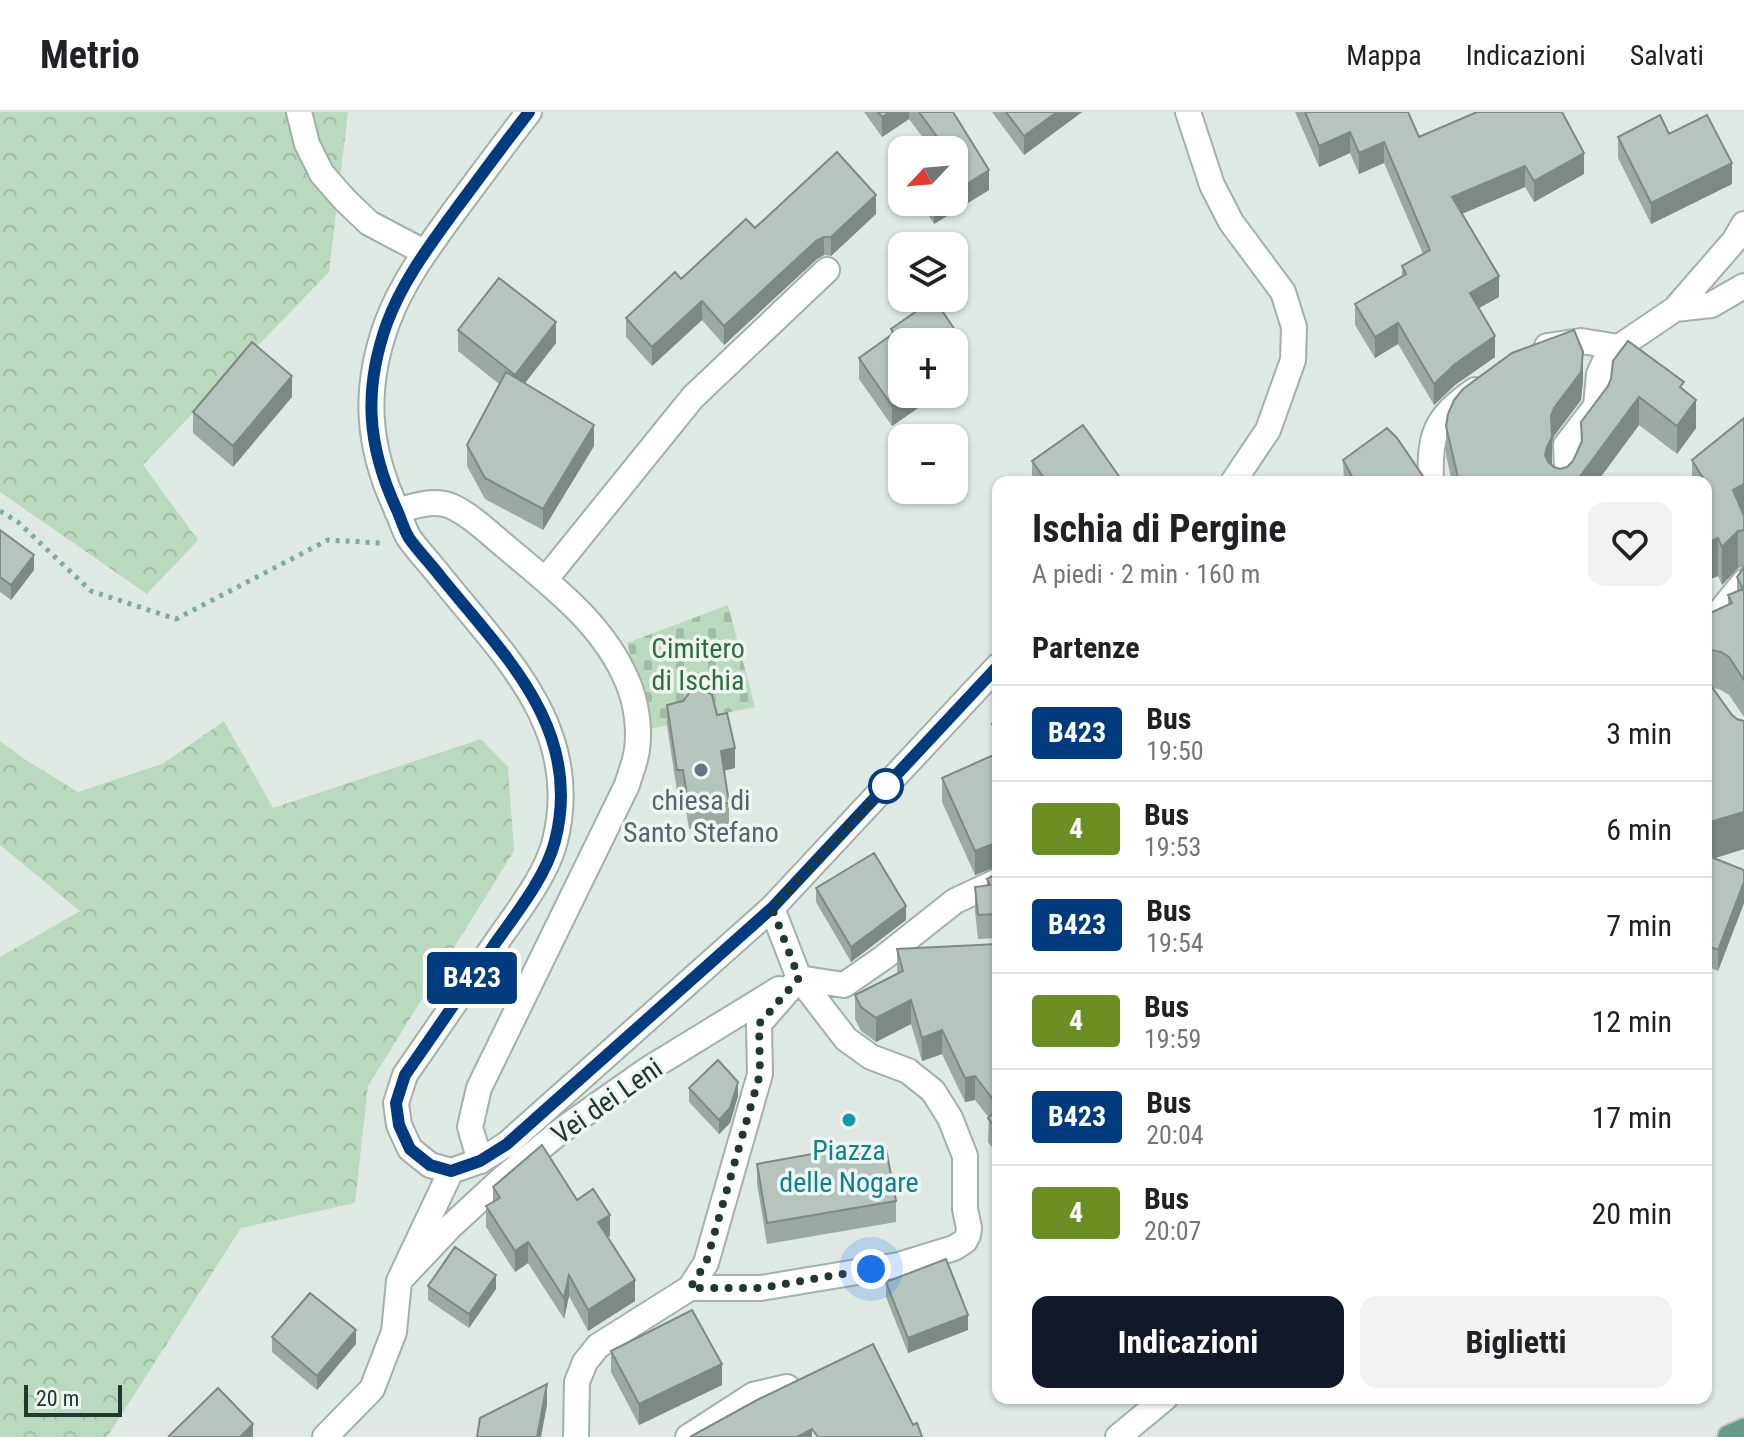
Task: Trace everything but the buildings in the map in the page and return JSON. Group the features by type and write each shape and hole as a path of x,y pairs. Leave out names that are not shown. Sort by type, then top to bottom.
{"main road":[{"path":"1730,1437 1744,1431"}],"street":[{"path":"299,112 307,144 322,174 345,200 369,223 424,252"},
{"path":"529,112 424,252 405,283 388,321 374,365 371,397 377,456 387,491 408,537 524,681 548,725 560,772 560,809 555,843 536,885 405,1075 396,1103 399,1125 410,1149 430,1165 451,1171 480,1161 507,1144 772,908 992,672"},
{"path":"1188,112 1212,185 1231,222 1283,292 1294,327 1293,360 1268,430 1237,476"},
{"path":"1563,476 1567,469 1566,445 1596,406 1599,374 1605,361 1619,347 1675,309 1734,241 1744,224"},
{"path":"545,580 693,397 827,270"},
{"path":"1675,309 1711,305 1744,286"},
{"path":"1531,354 1542,347 1581,341 1619,347"},
{"path":"1431,476 1434,433 1443,417 1456,403 1495,376"},
{"path":"397,511 424,503 449,505 484,529 564,595 613,652 629,684 637,716 637,750 627,785 479,1088 470,1127 480,1161"},
{"path":"1712,621 1744,582"},
{"path":"799,978 844,985 955,901 992,884"},
{"path":"690,1288 761,1288 899,1265 954,1248 965,1241 969,1228 965,1209 965,1156 950,1118 933,1091 908,1071 871,1057 846,1039 799,978 772,908"},
{"path":"883,958 926,956"},
{"path":"576,1437 577,1382 585,1362 598,1346 690,1288 706,1263 760,1074 759,1024 799,978"},
{"name":"Vei dei Leni","path":"399,1281 450,1227 503,1178 566,1127 647,1070 799,978"},
{"path":"325,1437 372,1389 394,1332 399,1281 451,1171"},
{"path":"688,1437 753,1395 787,1387"},
{"path":"1118,1437 1158,1404"}],"path":[{"path":"0,511 18,522 91,591 176,619 328,540 379,543 408,537"}],"green space":[{"path":"0,112 348,112 329,272 143,465 198,540 147,594 0,492"},
{"name":"Cimitero di Ischia","path":"728,605 755,707 650,729 627,643"},
{"path":"224,721 273,808 481,739 508,767 514,851 368,1086 355,1203 241,1228 107,1437 0,1437 0,957 80,911 0,845 0,741 78,792 164,763"}],"bus line":[{"name":"B423","path":"529,112 424,252 405,283 388,321 374,365 371,397 377,456 387,491 408,537 524,681 548,725 560,772 560,809 555,843 536,885 405,1075 396,1103 399,1125 410,1149 430,1165 451,1171 480,1161 507,1144 772,908 992,672"}],"place":[{"name":"chiesa di Santo Stefano","path":"701,770"},
{"name":"Piazza delle Nogare","path":"849,1120"}],"route":[{"path":"871,1269 761,1288 690,1288 706,1263 717,1230 760,1074 759,1024 799,978 772,908 890,782 886,786"}]}
